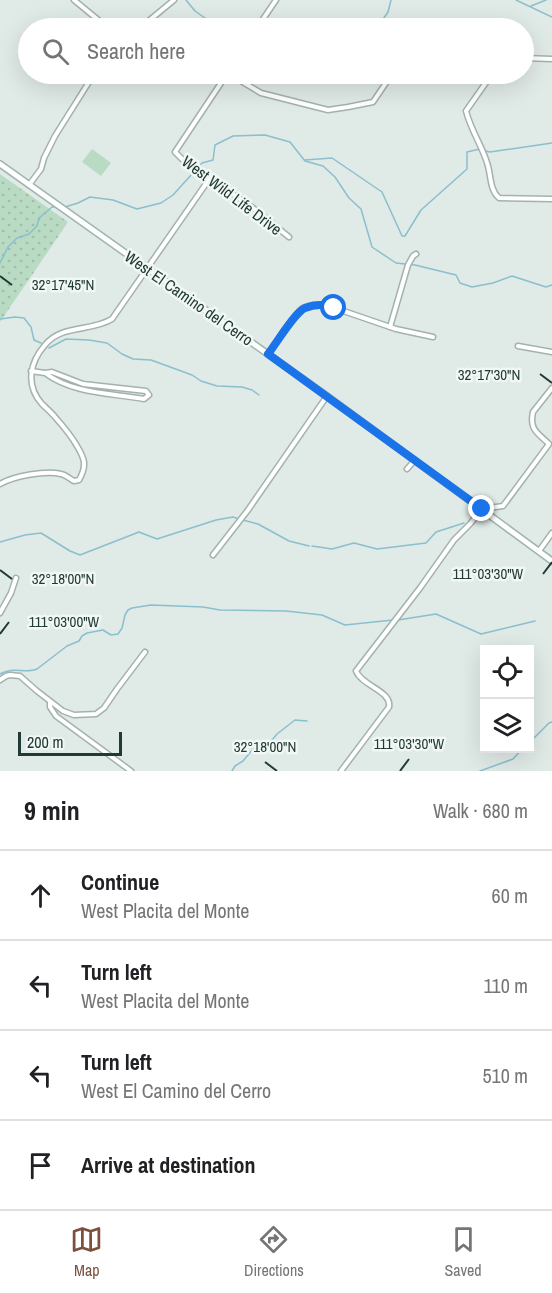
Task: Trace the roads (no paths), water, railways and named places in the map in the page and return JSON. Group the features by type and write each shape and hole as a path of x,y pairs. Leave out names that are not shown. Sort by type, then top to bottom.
{"street":[{"path":"74,0 96,18"},
{"path":"152,18 174,0"},
{"path":"264,18 276,0"},
{"path":"534,58 552,59"},
{"path":"29,185 41,169 55,136 88,84"},
{"name":"West Wild Life Drive","path":"220,84 175,152 289,237"},
{"path":"246,84 261,93 328,110 374,102 386,84"},
{"path":"485,84 466,111 485,154 492,188 496,196 499,198 552,199"},
{"name":"West El Camino del Cerro","path":"0,164 327,396 552,561"},
{"path":"0,484 19,477 52,472 62,474 76,483 81,478 85,462 71,436 37,397 31,381 33,364 47,342 57,334 99,325 112,319 210,178"},
{"path":"390,327 409,264 416,254"},
{"path":"268,354 299,312 303,308 312,306 326,305 390,327 433,337"},
{"path":"518,346 552,352"},
{"path":"31,370 45,373 58,381 83,390 144,399 149,394 146,391 83,384 52,372 45,373"},
{"path":"341,771 390,703 383,694 357,675 356,671 454,540 482,509 503,506 549,444 533,429 532,417 533,412 552,388"},
{"path":"213,555 248,510 327,396"},
{"path":"407,469 415,460"},
{"path":"539,551 552,533"},
{"path":"0,613 8,601 16,578"},
{"path":"0,680 10,675 20,676 63,711 75,715 89,715 100,712 145,652"},
{"path":"50,702 50,707 56,716 131,771"}],"waterway":[{"path":"186,0 205,18"},
{"path":"384,18 391,0"},
{"path":"516,0 552,17"},
{"path":"531,6 546,0"},
{"path":"65,207 90,197 113,200 137,209 161,203 173,195 202,163 213,160 215,145 233,136 265,135 290,142 305,161 323,166 335,177 349,198 361,209 372,247 396,263 456,275 460,283 472,287 512,276 546,287 552,285"},
{"path":"485,151 552,143"},
{"path":"305,160 332,158 382,192 402,236 405,236 421,210 467,169 467,152 480,149"},
{"path":"0,263 8,247 17,238 29,234 37,226 39,218 52,207 58,207"},
{"path":"0,319 24,318 31,327 34,340 41,343"},
{"path":"49,348 66,339 107,343 133,359 151,360 192,375 201,381 217,386 242,387 259,395"},
{"path":"0,542 41,533 80,555 139,532 157,539 216,520 233,517 239,519"},
{"path":"243,520 258,524 289,541 309,546"},
{"path":"312,546 332,549 354,543 377,549 426,543 436,532 464,523"},
{"path":"0,674 37,669 67,646 79,641 87,633 103,630 111,635 118,634 128,610 151,605 220,610 286,611 322,615 345,625 393,620"},
{"path":"398,620 436,614 481,634 535,621"},
{"path":"232,771 253,749 264,750 277,734 295,720 307,721"},
{"path":"534,738 552,722"},
{"path":"480,771 513,759 518,753"}]}
